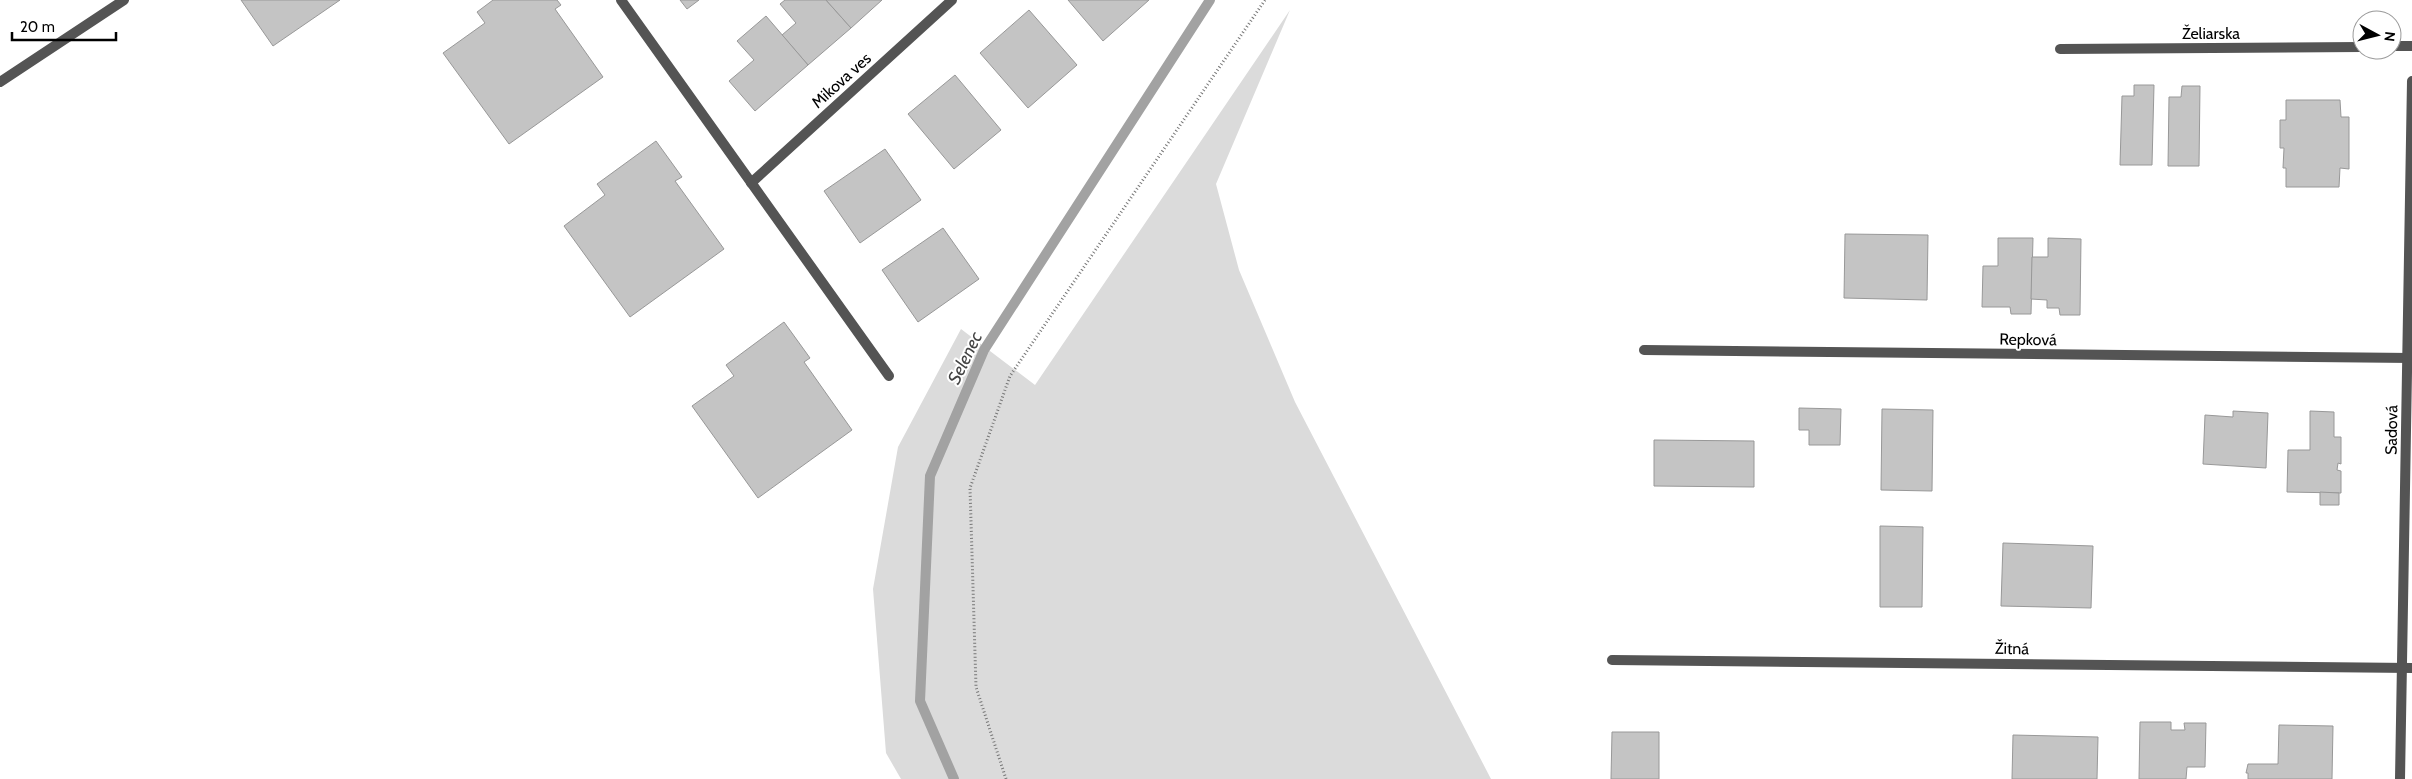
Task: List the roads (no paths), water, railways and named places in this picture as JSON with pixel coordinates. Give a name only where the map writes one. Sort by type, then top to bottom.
[{"type":"street","points":[[0,82],[124,0]]},
{"type":"street","points":[[621,0],[889,376]]},
{"type":"street","name":"Mikova ves","points":[[751,183],[952,0]]},
{"type":"street","name":"Želiarska","points":[[2060,49],[2352,47]]},
{"type":"street","name":"Sadová","points":[[2400,779],[2407,667],[2412,82]]},
{"type":"street","name":"Repková","points":[[1644,350],[2410,358]]},
{"type":"street","name":"Žitná","points":[[1612,660],[2407,667]]},
{"type":"waterway","name":"Selenec","points":[[954,779],[920,701],[930,476],[984,350],[1210,0]]}]
